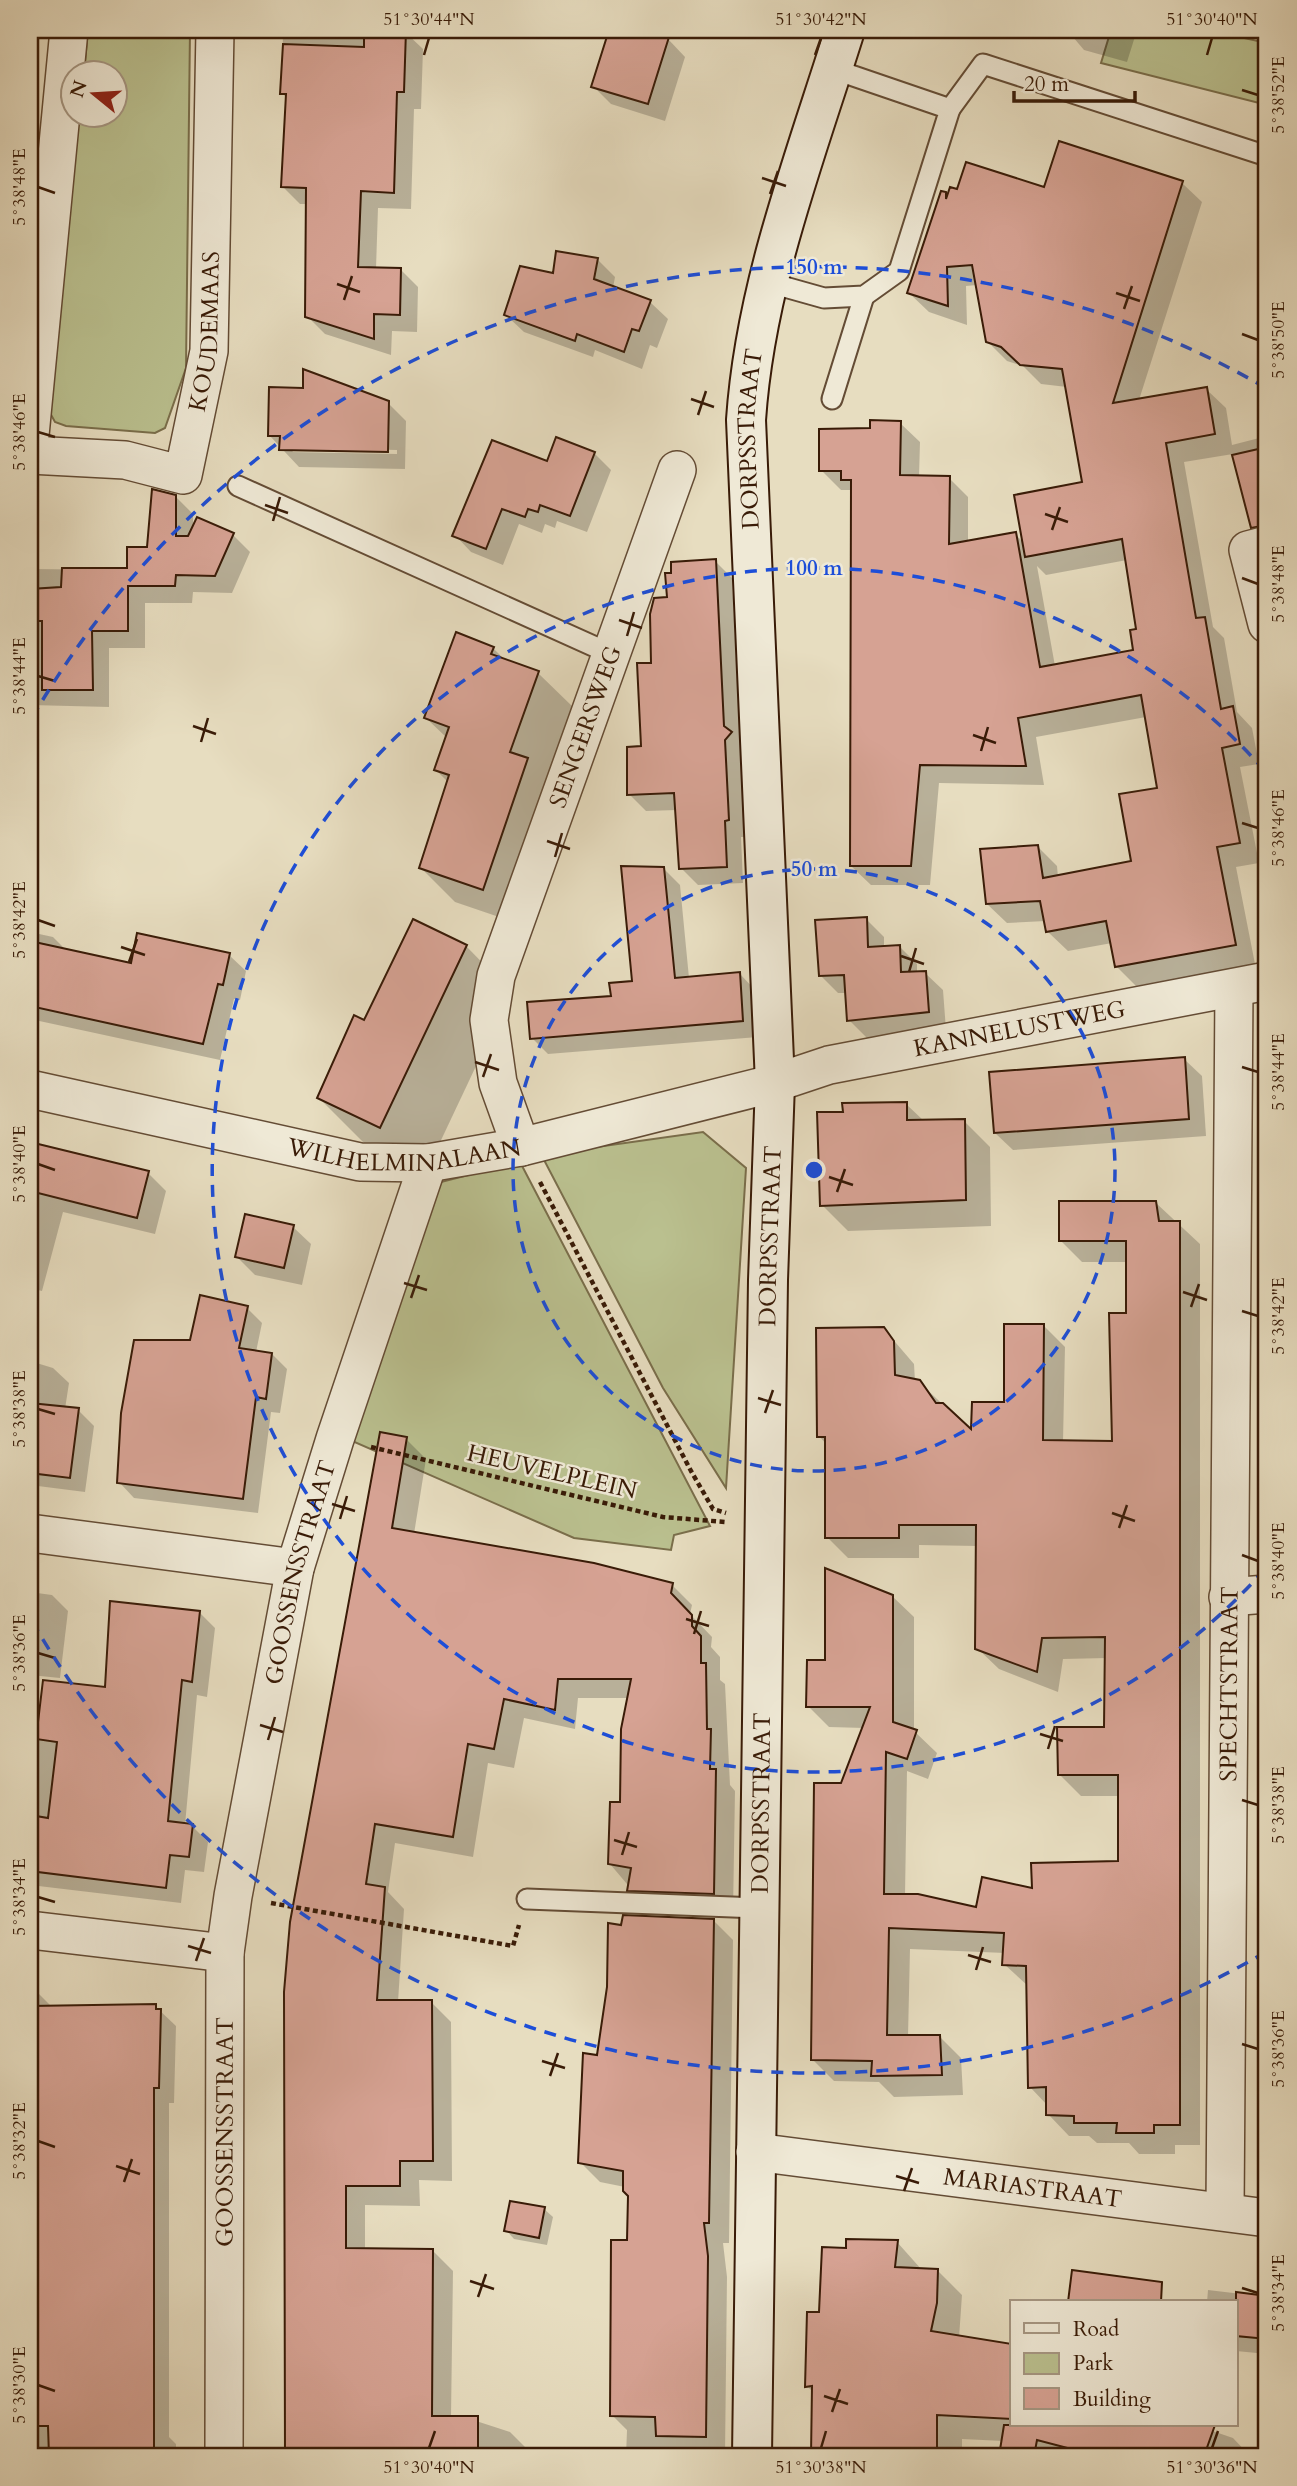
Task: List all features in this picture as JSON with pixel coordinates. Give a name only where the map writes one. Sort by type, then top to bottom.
[{"type":"street","points":[[30,435],[69,30]]},
{"type":"street","name":"KOUDEMAAS","points":[[30,455],[125,460],[183,475],[209,351],[215,30]]},
{"type":"street","name":"DORPSSTRAAT","points":[[752,2456],[764,1525],[775,1083],[746,420],[750,366],[767,282],[845,30]]},
{"type":"street","name":"SENGERSWEG","points":[[522,1147],[498,1083],[489,1020],[496,976],[677,470]]},
{"type":"street","points":[[1258,548],[1265,608]]},
{"type":"street","name":"KANNELUSTWEG","points":[[775,1083],[829,1065],[1251,985]]},
{"type":"street","name":"SPECHTSTRAAT","points":[[1226,2211],[1231,1766],[1228,1597],[1251,985]]},
{"type":"street","name":"WILHELMINALAAN","points":[[30,1090],[360,1162],[428,1163],[522,1147],[775,1083]]},
{"type":"street","name":"GOOSSENSSTRAAT","points":[[224,2456],[225,1953],[233,1896],[295,1568],[335,1439],[428,1163]]},
{"type":"street","points":[[30,1533],[295,1568]]},
{"type":"street","points":[[1228,1597],[1267,1594]]},
{"type":"street","points":[[30,1930],[225,1953]]},
{"type":"street","name":"MARIASTRAAT","points":[[755,2152],[1267,2218]]},
{"type":"lane","points":[[767,282],[824,298],[864,296],[899,271],[950,110],[983,64],[1267,156]]},
{"type":"lane","points":[[833,69],[950,110]]},
{"type":"lane","points":[[832,400],[864,296]]},
{"type":"lane","points":[[237,486],[611,654]]},
{"type":"lane","points":[[527,1899],[758,1908]]},
{"type":"path","points":[[522,1147],[713,1509],[764,1525]]},
{"type":"path","name":"HEUVELPLEIN","points":[[335,1439],[663,1517],[764,1525]]},
{"type":"path","points":[[233,1896],[513,1946],[527,1899]]},
{"type":"green space","points":[[88,30],[190,30],[186,368],[165,428],[155,433],[66,426],[55,422],[49,411],[78,130],[130,130],[130,60],[85,60]]},
{"type":"green space","points":[[1111,30],[1208,30],[1267,43],[1267,105],[1101,63]]},
{"type":"green space","points":[[703,1132],[746,1168],[726,1488],[663,1388],[543,1158],[554,1153]]},
{"type":"green space","points":[[520,1162],[710,1526],[674,1535],[671,1550],[574,1538],[343,1437],[437,1183]]},
{"type":"building","points":[[364,30],[406,30],[404,92],[397,92],[394,193],[361,191],[358,267],[401,268],[400,315],[374,314],[374,339],[305,317],[306,188],[281,187],[286,94],[280,94],[283,44],[364,47]]},
{"type":"building","points":[[609,30],[645,30],[669,37],[648,104],[591,87]]},
{"type":"building","points":[[1059,141],[1183,181],[1113,403],[1207,387],[1215,434],[1166,443],[1196,618],[1205,617],[1221,709],[1233,706],[1240,744],[1222,748],[1240,843],[1217,847],[1236,945],[1115,967],[1106,921],[1046,932],[1040,901],[986,904],[980,849],[1038,845],[1043,878],[1131,861],[1119,794],[1157,788],[1141,695],[1018,718],[1026,766],[920,765],[911,866],[850,866],[851,480],[841,480],[841,471],[819,471],[819,429],[870,428],[870,420],[901,421],[900,475],[950,476],[949,544],[1016,532],[1040,667],[1133,650],[1130,630],[1136,629],[1122,539],[1025,557],[1014,495],[1082,482],[1062,369],[1020,365],[1001,347],[986,342],[972,265],[947,267],[948,306],[907,293],[941,191],[946,192],[946,199],[950,187],[957,189],[966,162],[1044,187]]},
{"type":"building","points":[[556,251],[598,258],[594,279],[651,300],[639,331],[632,329],[624,352],[577,334],[575,341],[504,315],[520,266],[553,273]]},
{"type":"building","points":[[303,369],[389,401],[388,452],[279,450],[280,436],[268,436],[269,387],[303,388]]},
{"type":"building","points":[[556,437],[595,452],[570,516],[540,505],[538,512],[528,509],[525,517],[502,509],[486,549],[452,536],[492,440],[547,461]]},
{"type":"building","points":[[1267,447],[1267,525],[1251,528],[1232,455]]},
{"type":"building","points":[[152,489],[176,495],[176,536],[188,536],[197,517],[234,533],[215,576],[176,575],[175,586],[128,586],[128,631],[92,631],[93,690],[42,690],[42,621],[30,621],[30,589],[61,587],[62,568],[127,568],[127,547],[147,547]]},
{"type":"building","points":[[716,559],[724,726],[732,732],[725,740],[729,820],[725,821],[727,867],[679,869],[674,793],[627,795],[627,747],[641,746],[637,663],[651,663],[650,614],[654,598],[667,597],[665,573],[671,573],[671,562]]},
{"type":"building","points":[[456,632],[494,647],[491,654],[539,671],[510,752],[528,758],[483,890],[419,868],[449,775],[434,770],[449,727],[424,718]]},
{"type":"building","points":[[621,866],[664,867],[675,978],[740,972],[743,1021],[530,1039],[527,1002],[611,996],[609,983],[632,981]]},
{"type":"building","points":[[867,917],[868,947],[900,945],[901,972],[926,971],[929,1012],[847,1021],[844,975],[819,976],[815,920]]},
{"type":"building","points":[[413,919],[467,945],[380,1128],[317,1098],[354,1015],[364,1020]]},
{"type":"building","points":[[137,933],[230,953],[223,985],[218,984],[203,1044],[30,1006],[30,941],[131,963]]},
{"type":"building","points":[[1185,1057],[1189,1119],[994,1133],[989,1072]]},
{"type":"building","points":[[907,1102],[907,1120],[965,1119],[966,1200],[820,1206],[817,1112],[843,1112],[842,1103]]},
{"type":"building","points":[[30,1142],[149,1171],[137,1218],[30,1191]]},
{"type":"building","points":[[1059,1201],[1156,1201],[1159,1221],[1180,1221],[1180,2125],[1154,2125],[1154,2133],[1116,2133],[1117,2123],[1074,2123],[1074,2116],[1046,2115],[1046,2087],[1028,2088],[1026,1966],[1002,1965],[1004,1933],[889,1928],[887,2035],[940,2035],[942,2075],[871,2076],[872,2061],[811,2060],[814,1783],[841,1783],[870,1707],[806,1707],[807,1660],[825,1660],[825,1568],[893,1595],[893,1722],[917,1730],[907,1759],[886,1752],[884,1894],[918,1894],[976,1907],[982,1877],[1032,1888],[1031,1863],[1118,1861],[1118,1775],[1058,1775],[1057,1727],[1104,1727],[1105,1637],[1042,1638],[1037,1672],[975,1649],[976,1525],[899,1525],[899,1538],[825,1538],[825,1437],[817,1437],[816,1328],[884,1327],[894,1341],[895,1375],[920,1380],[936,1403],[943,1403],[971,1429],[972,1402],[1004,1402],[1004,1324],[1044,1324],[1043,1440],[1112,1441],[1109,1313],[1126,1313],[1126,1241],[1059,1241]]},
{"type":"building","points":[[245,1214],[294,1225],[284,1268],[235,1257]]},
{"type":"building","points":[[200,1295],[248,1306],[239,1348],[272,1353],[266,1399],[256,1397],[243,1499],[117,1483],[121,1413],[134,1340],[190,1340]]},
{"type":"building","points":[[30,1403],[79,1408],[70,1478],[30,1473]]},
{"type":"building","points":[[380,1432],[407,1437],[392,1528],[594,1563],[673,1583],[671,1593],[692,1615],[692,1626],[701,1636],[701,1663],[706,1663],[707,1729],[711,1729],[710,1769],[716,1769],[714,1894],[627,1891],[631,1868],[608,1864],[610,1802],[620,1802],[621,1729],[631,1679],[558,1679],[555,1710],[504,1699],[494,1749],[468,1744],[453,1837],[375,1824],[366,1884],[385,1887],[377,2000],[432,2000],[433,2161],[400,2161],[400,2186],[346,2186],[346,2248],[433,2249],[432,2416],[478,2416],[478,2456],[435,2456],[435,2452],[360,2451],[360,2456],[285,2456],[284,1992],[290,1922]]},
{"type":"building","points":[[110,1601],[200,1611],[192,1682],[182,1680],[168,1821],[193,1824],[189,1857],[170,1855],[166,1888],[30,1871],[30,1815],[48,1818],[57,1742],[36,1739],[43,1680],[105,1687]]},
{"type":"building","points":[[623,1915],[714,1919],[709,2223],[704,2223],[708,2256],[706,2437],[656,2436],[655,2417],[610,2416],[611,2240],[627,2240],[628,2196],[623,2191],[623,2171],[578,2163],[583,2053],[597,2055],[607,1987],[608,1923],[621,1925]]},
{"type":"building","points":[[156,2004],[156,2009],[161,2009],[159,2088],[154,2088],[154,2450],[97,2449],[97,2456],[49,2456],[48,2426],[30,2426],[30,2006]]},
{"type":"building","points":[[510,2201],[545,2207],[539,2238],[504,2231]]},
{"type":"building","points":[[846,2239],[898,2240],[895,2267],[938,2269],[937,2303],[931,2331],[1010,2344],[1010,2419],[937,2415],[937,2456],[811,2456],[812,2386],[805,2387],[807,2312],[819,2312],[822,2247],[846,2248]]},
{"type":"building","points":[[1072,2270],[1162,2282],[1161,2300],[1068,2300]]},
{"type":"building","points":[[1236,2292],[1267,2296],[1267,2339],[1238,2336]]},
{"type":"building","points":[[1004,2425],[1215,2426],[1204,2456],[1098,2456],[1037,2440],[1034,2456],[999,2456]]}]
